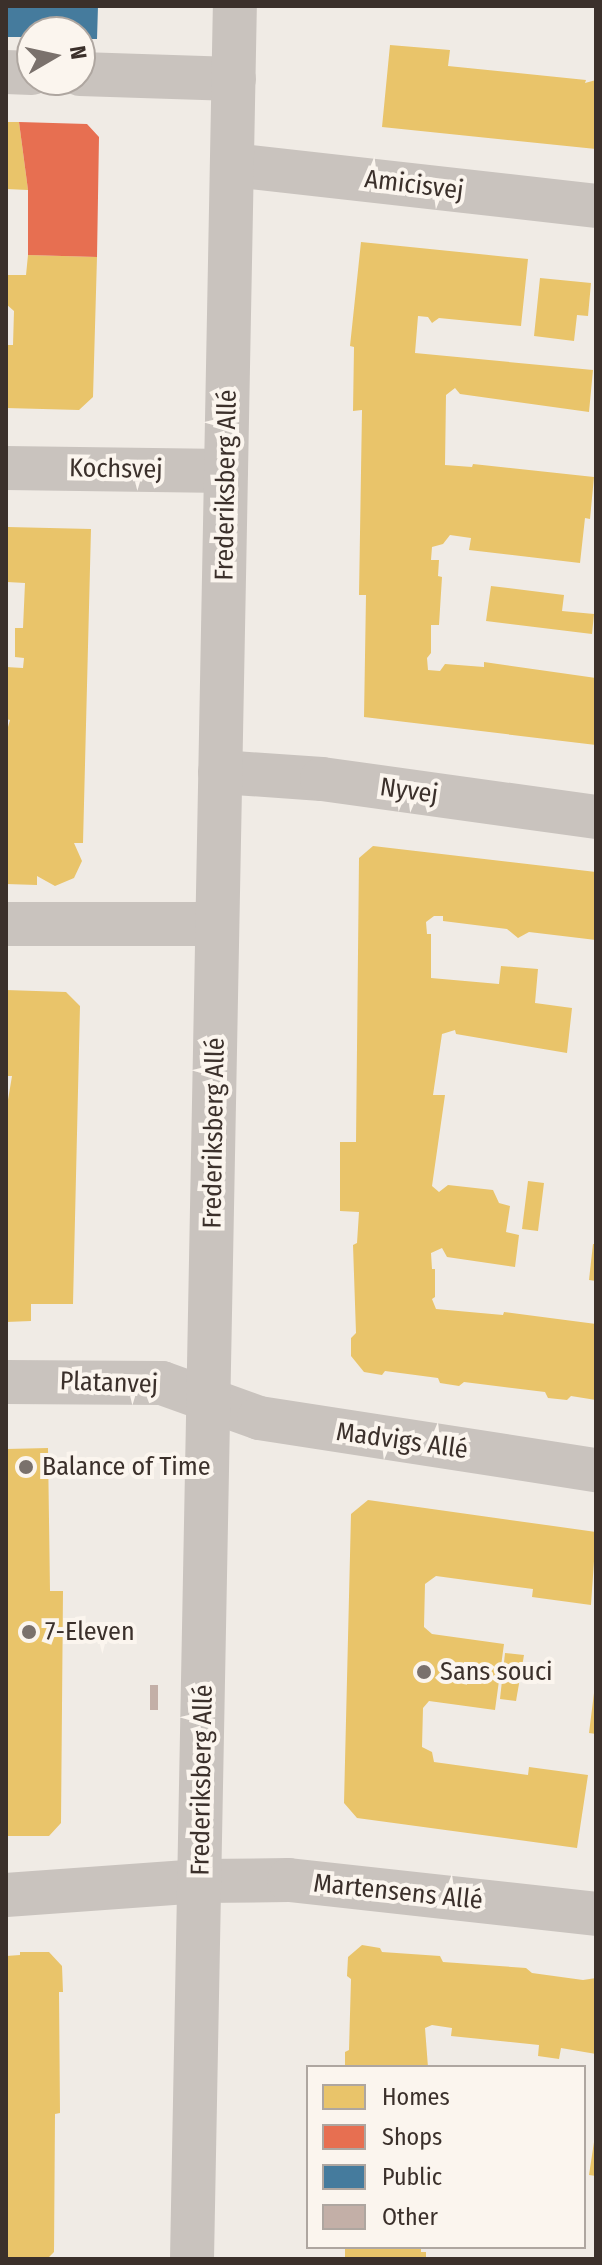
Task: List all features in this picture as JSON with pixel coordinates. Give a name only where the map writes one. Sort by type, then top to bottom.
[{"type":"street","name":"Frederiksberg Allé","points":[[192,2259],[211,1399],[235,6]]},
{"type":"street","points":[[96,75],[234,79]]},
{"type":"street","name":"Amicisvej","points":[[232,165],[596,206]]},
{"type":"street","name":"Kochsvej","points":[[6,468],[226,471]]},
{"type":"street","name":"Nyvej","points":[[220,772],[322,779],[596,817]]},
{"type":"street","points":[[6,924],[217,924]]},
{"type":"street","name":"Platanvej","points":[[6,1382],[144,1381],[162,1383],[211,1399]]},
{"type":"street","name":"Madvigs Allé","points":[[211,1399],[276,1422],[596,1470]]},
{"type":"street","name":"Martensens Allé","points":[[6,1895],[200,1881],[289,1880],[596,1914]]},
{"type":"building: Homes","points":[[390,45],[450,50],[448,66],[586,80],[585,83],[596,80],[596,149],[382,127]]},
{"type":"building: Homes","points":[[6,122],[19,122],[28,190],[6,189]]},
{"type":"building: Homes","points":[[361,242],[528,259],[521,326],[439,318],[432,323],[428,317],[418,316],[415,353],[593,370],[589,412],[460,394],[455,388],[446,395],[445,465],[472,467],[473,464],[594,477],[590,519],[585,518],[580,563],[469,550],[471,538],[450,535],[443,544],[432,547],[431,560],[439,560],[438,576],[442,577],[439,625],[431,625],[431,653],[427,658],[428,670],[440,671],[445,664],[484,667],[484,662],[596,678],[596,745],[364,717],[366,595],[359,595],[362,410],[353,411],[354,347],[350,346]]},
{"type":"building: Homes","points":[[28,255],[97,257],[93,397],[79,410],[6,408],[6,345],[13,345],[14,311],[6,304],[6,275],[26,275]]},
{"type":"building: Homes","points":[[540,278],[591,283],[588,316],[577,315],[574,341],[534,336]]},
{"type":"building: Homes","points":[[8,527],[91,529],[83,843],[74,843],[82,861],[74,878],[55,886],[37,876],[37,885],[6,884],[6,734],[10,720],[6,719],[6,667],[23,668],[24,658],[15,657],[15,628],[23,628],[25,583],[7,582]]},
{"type":"building: Homes","points":[[491,586],[564,595],[562,611],[594,614],[592,634],[486,621]]},
{"type":"building: Homes","points":[[373,846],[596,872],[596,940],[529,932],[518,938],[507,929],[443,921],[443,916],[434,916],[426,922],[427,934],[431,934],[431,978],[499,984],[501,966],[538,969],[535,1003],[572,1008],[567,1053],[456,1034],[455,1030],[442,1034],[433,1095],[445,1095],[432,1186],[439,1192],[448,1185],[493,1190],[499,1203],[510,1206],[506,1232],[519,1235],[515,1267],[447,1257],[442,1248],[431,1253],[432,1269],[435,1269],[435,1297],[432,1299],[436,1309],[503,1315],[504,1312],[596,1324],[596,1400],[571,1396],[567,1400],[548,1398],[545,1392],[464,1382],[459,1386],[440,1383],[438,1378],[385,1371],[382,1375],[364,1372],[351,1356],[351,1338],[356,1333],[353,1245],[357,1243],[359,1212],[340,1211],[340,1142],[356,1142],[359,858]]},
{"type":"building: Homes","points":[[6,990],[66,992],[80,1006],[73,1304],[31,1304],[31,1321],[6,1322],[6,1112],[12,1076],[6,1076]]},
{"type":"building: Homes","points":[[528,1181],[544,1183],[538,1231],[522,1229]]},
{"type":"building: Homes","points":[[593,1244],[596,1244],[596,1281],[589,1280]]},
{"type":"building: Homes","points":[[48,1448],[50,1591],[63,1591],[61,1823],[49,1836],[6,1836],[6,1449]]},
{"type":"building: Homes","name":"Sans souci","points":[[368,1500],[596,1532],[591,1605],[532,1597],[533,1589],[436,1576],[425,1584],[424,1627],[432,1634],[504,1644],[495,1710],[429,1701],[423,1708],[422,1747],[432,1752],[434,1762],[528,1775],[529,1767],[588,1775],[577,1848],[357,1818],[344,1803],[351,1514]]},
{"type":"building: Homes","points":[[505,1653],[524,1655],[516,1701],[500,1699]]},
{"type":"building: Homes","points":[[596,1693],[596,1734],[589,1733]]},
{"type":"building: Homes","points":[[362,1945],[380,1948],[382,1952],[440,1956],[443,1962],[526,1968],[532,1973],[583,1980],[596,1978],[596,2054],[561,2048],[559,2059],[538,2056],[539,2045],[451,2036],[452,2028],[432,2025],[425,2028],[428,2065],[345,2065],[345,2052],[349,2050],[351,1979],[347,1976],[348,1957]]},
{"type":"building: Homes","points":[[20,1952],[49,1952],[62,1966],[63,1992],[59,1992],[60,2113],[55,2114],[54,2252],[47,2259],[6,2259],[6,1956],[20,1955]]},
{"type":"building: Homes","points":[[596,2142],[596,2176],[589,2175]]},
{"type":"building: Homes","points":[[345,2249],[421,2249],[421,2252],[426,2252],[426,2259],[345,2259]]},
{"type":"building: Shops","points":[[19,122],[87,124],[99,137],[97,257],[28,255],[28,190]]},
{"type":"building: Public","points":[[6,6],[98,6],[97,39],[96,16],[16,16],[16,37],[6,37]]},
{"type":"building: Other","points":[[150,1685],[158,1685],[158,1710],[150,1710]]},
{"type":"place","name":"Balance of Time","points":[[26,1467]]},
{"type":"place","name":"7-Eleven","points":[[29,1632]]},
{"type":"place","name":"Sans souci","points":[[424,1672]]}]
